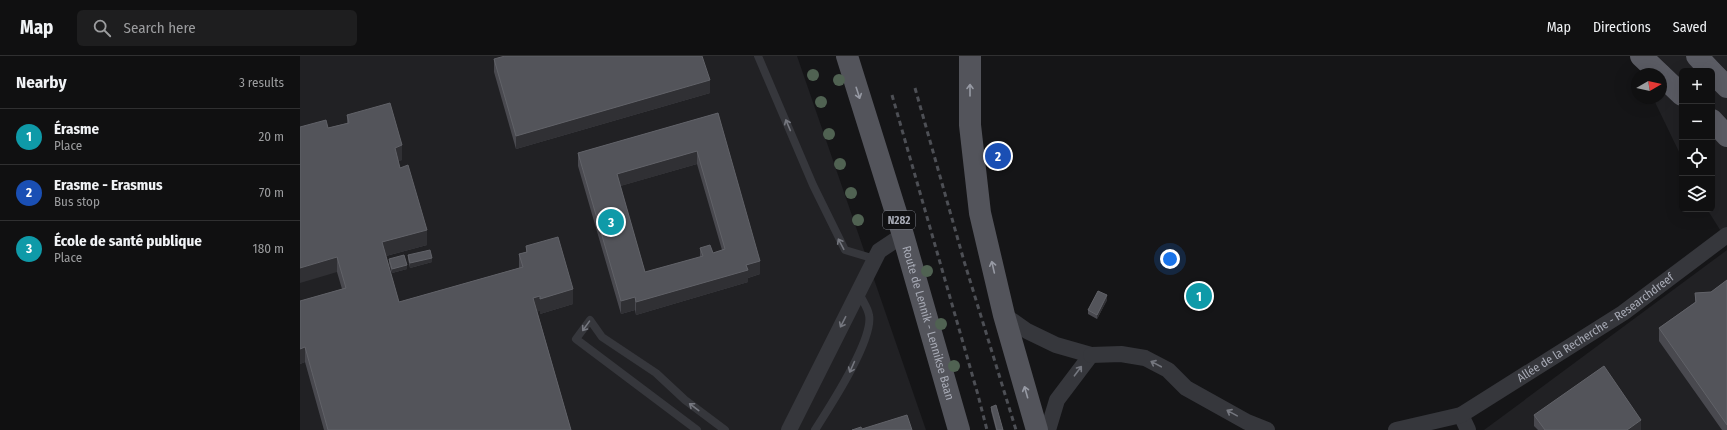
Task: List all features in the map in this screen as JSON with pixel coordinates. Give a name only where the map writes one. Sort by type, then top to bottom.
[{"type":"highway","points":[[1641,56],[1654,68]]},
{"type":"highway","points":[[1697,56],[1709,68]]},
{"type":"highway","points":[[1715,74],[1727,87]]},
{"type":"highway","points":[[1667,81],[1679,92]]},
{"type":"highway","points":[[1715,123],[1727,136]]},
{"type":"main road","name":"Route de Lennik - Lennikse Baan","points":[[847,56],[903,235],[959,430]]},
{"type":"main road","points":[[970,56],[970,125],[980,213],[1004,315],[1037,430]]},
{"type":"street","points":[[789,430],[879,251],[903,235]]},
{"type":"street","name":"Allée de la Recherche - Researchdreef","points":[[1396,430],[1461,416],[1623,313],[1727,235]]},
{"type":"street","points":[[1004,315],[1027,331],[1056,345],[1090,354],[1121,354],[1145,358],[1168,370],[1186,388],[1247,422],[1267,430]]},
{"type":"street","points":[[1048,430],[1057,400],[1090,354]]},
{"type":"street","points":[[1461,416],[1468,430]]},
{"type":"lane","points":[[758,56],[813,185],[845,250],[875,259]]},
{"type":"lane","points":[[815,430],[850,374],[866,335],[869,316],[859,292]]},
{"type":"lane","points":[[697,430],[576,339],[590,320],[602,337],[656,373],[685,400],[725,430]]},
{"type":"shaded area","points":[[300,56],[797,56],[926,430],[300,430]]},
{"type":"shaded area","points":[[1633,56],[1727,56],[1727,241],[1709,212],[1715,212],[1715,68],[1679,68],[1679,152],[1656,104],[1667,104],[1667,68],[1639,68]]},
{"type":"shaded area","points":[[1727,250],[1727,430],[1484,430]]},
{"type":"building","points":[[505,56],[702,56],[710,80],[516,136],[494,59]]},
{"type":"building","points":[[390,103],[402,145],[395,148],[400,168],[408,165],[427,230],[382,242],[399,302],[523,267],[519,254],[527,252],[526,246],[558,237],[573,289],[540,299],[540,296],[533,298],[571,430],[328,430],[305,347],[300,349],[300,301],[346,288],[337,257],[300,268],[300,127],[326,120],[328,128],[349,123],[347,115]]},
{"type":"building","points":[[718,113],[760,261],[746,265],[748,270],[636,302],[635,297],[621,301],[578,153]],"holes":[[[697,151],[725,249],[713,253],[710,245],[700,248],[703,256],[645,272],[617,174]]]},
{"type":"building","points":[[430,250],[432,258],[410,263],[408,255]]},
{"type":"building","points":[[404,255],[407,265],[392,269],[389,259]]},
{"type":"building","points":[[1727,280],[1727,425],[1659,328],[1696,302],[1695,293],[1711,292]]},
{"type":"building","points":[[1198,284],[1207,288],[1200,301],[1192,296]]},
{"type":"building","points":[[1098,291],[1107,295],[1097,315],[1088,310]]},
{"type":"building","points":[[1604,366],[1641,420],[1627,430],[1545,430],[1534,415]]},
{"type":"building","points":[[996,405],[1003,430],[997,430],[991,407]]},
{"type":"building","points":[[907,415],[912,430],[852,430],[861,427],[862,429]]},
{"type":"railway","points":[[915,88],[964,261],[1016,430]]},
{"type":"railway","points":[[892,95],[987,430]]},
{"type":"place","name":"Erasme - Erasmus","points":[[998,156]]},
{"type":"place","name":"École de santé publique","points":[[611,222]]},
{"type":"place","name":"Érasme","points":[[1199,296]]}]
